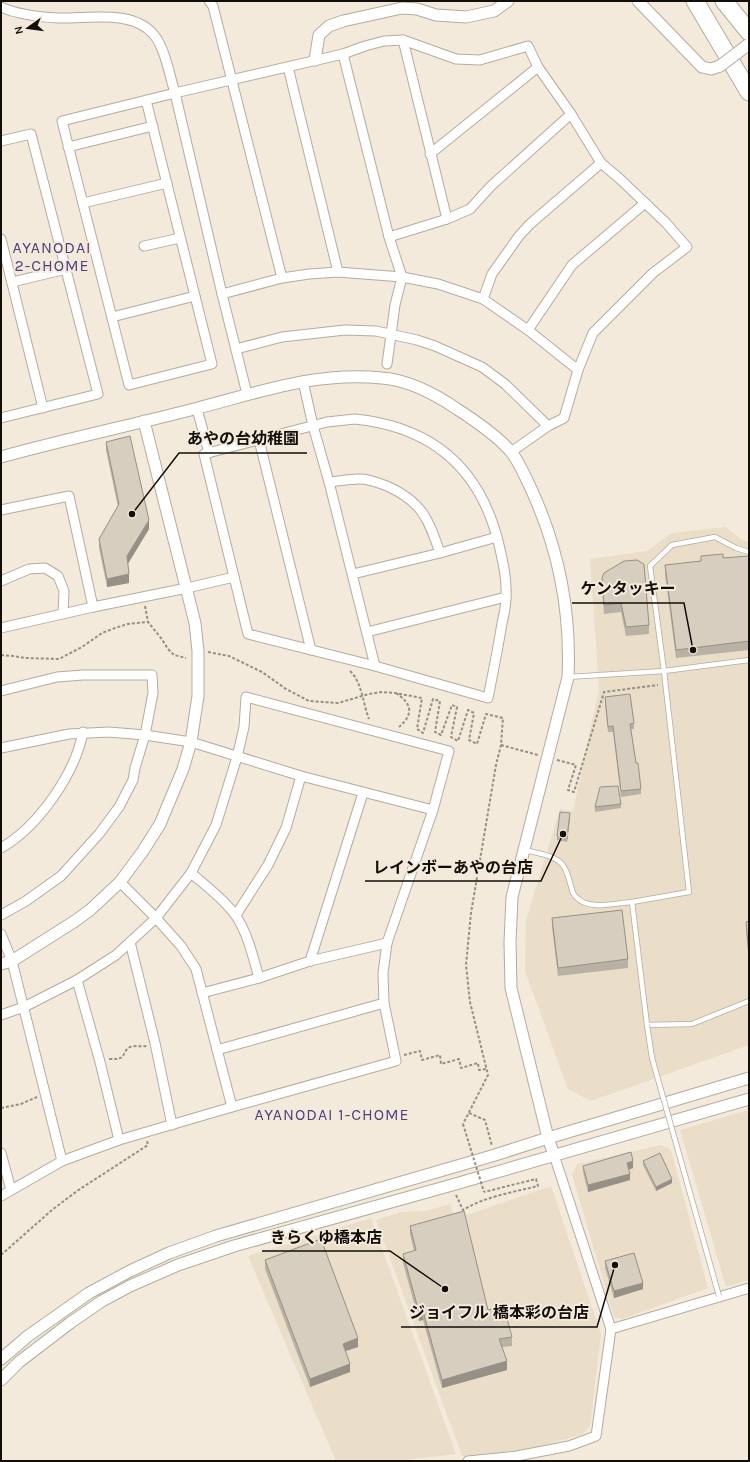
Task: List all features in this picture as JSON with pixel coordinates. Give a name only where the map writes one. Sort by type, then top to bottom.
[{"type":"highway","points":[[695,1],[749,92]]},
{"type":"highway","points":[[724,1],[749,32]]},
{"type":"highway","points":[[730,1],[749,20]]},
{"type":"street","points":[[209,1],[212,6],[282,278]]},
{"type":"street","points":[[315,60],[319,35],[329,26],[343,21],[402,8],[417,9],[436,15],[466,17],[494,11],[508,1]]},
{"type":"street","points":[[638,1],[702,67],[711,69],[720,66],[749,44]]},
{"type":"street","points":[[1,7],[13,12],[34,17],[121,18],[142,24],[155,36],[165,57],[175,93],[247,394]]},
{"type":"street","points":[[146,100],[212,364],[129,384],[62,121],[146,100],[175,93],[288,68],[315,60],[344,54],[384,41],[403,40],[456,59],[480,60],[528,46],[538,67],[571,114],[601,164],[620,179],[666,223],[687,247],[653,273],[593,333],[578,370],[564,418],[548,426],[511,452]]},
{"type":"street","points":[[403,40],[447,220]]},
{"type":"street","points":[[344,54],[389,237],[402,277],[395,305],[387,364]]},
{"type":"street","points":[[430,154],[538,67]]},
{"type":"street","points":[[288,68],[338,272]]},
{"type":"street","points":[[389,237],[447,220],[470,209],[491,186],[571,114]]},
{"type":"street","points":[[68,147],[153,126]]},
{"type":"street","points":[[1,141],[31,134],[98,394],[1,418]]},
{"type":"street","points":[[483,299],[492,274],[519,236],[530,224],[601,164]]},
{"type":"street","points":[[83,203],[167,183]]},
{"type":"street","points":[[528,330],[572,264],[645,203]]},
{"type":"street","points":[[144,246],[180,238]]},
{"type":"street","points":[[1,239],[43,408]]},
{"type":"street","points":[[12,282],[66,269]]},
{"type":"street","points":[[222,294],[282,278],[338,272],[402,277],[438,284],[483,299],[528,330],[578,370]]},
{"type":"street","points":[[112,317],[195,296]]},
{"type":"street","points":[[236,349],[282,337],[345,330],[376,331],[416,340],[435,346],[482,367],[505,384],[548,426]]},
{"type":"street","points":[[1,457],[303,381],[338,377],[383,378],[403,382],[439,397],[490,433],[511,452],[539,507],[558,567],[567,608],[569,656],[568,677],[512,897],[510,942],[511,988],[548,1138],[611,1329],[596,1436],[569,1446],[522,1455],[468,1461]]},
{"type":"street","points":[[303,381],[313,426],[353,574],[375,666]]},
{"type":"street","points":[[197,408],[209,453]]},
{"type":"street","points":[[355,419],[369,420],[386,424],[408,432],[431,443],[448,454],[460,466],[483,500],[492,518],[497,537],[504,571],[506,597],[488,698],[375,666],[248,634],[204,454],[313,426],[340,420],[355,419]]},
{"type":"street","points":[[6,962],[90,910],[120,882],[143,851],[160,824],[183,769],[191,742],[198,696],[198,659],[195,623],[144,421]]},
{"type":"street","points":[[259,440],[311,650]]},
{"type":"street","points":[[329,482],[360,479],[372,480],[413,501],[431,525],[440,553]]},
{"type":"street","points":[[1,510],[69,496],[93,607]]},
{"type":"street","points":[[353,574],[440,553],[497,537]]},
{"type":"street","points":[[1,581],[29,569],[45,568],[58,576],[64,592],[63,613]]},
{"type":"street","points":[[1,628],[63,613],[234,577]]},
{"type":"street","points":[[367,632],[506,597]]},
{"type":"street","points":[[1,691],[76,675],[152,675],[153,693],[145,735],[133,780],[119,807],[99,834],[61,876],[26,901],[1,915]]},
{"type":"street","points":[[1,1015],[24,1008],[76,980],[116,955],[156,918],[191,873],[216,825],[237,757],[244,727],[246,697],[449,751],[433,810],[387,943],[383,973],[384,1003],[396,1061],[119,1140],[62,1161],[1,1196]]},
{"type":"street","points":[[1,848],[23,832],[44,809],[58,790],[75,759],[80,747],[83,732]]},
{"type":"street","points":[[1,748],[83,732],[120,732],[145,735],[191,742],[301,776],[362,793],[433,810]]},
{"type":"street","points":[[236,915],[268,865],[286,828],[301,776]]},
{"type":"street","points":[[310,961],[362,793]]},
{"type":"street","points":[[191,873],[214,892],[236,915],[246,935],[259,978]]},
{"type":"street","points":[[120,882],[156,918],[181,946],[196,970],[232,1107]]},
{"type":"street","points":[[1,934],[6,962],[24,1008],[62,1161]]},
{"type":"street","points":[[130,942],[155,1043],[172,1125]]},
{"type":"street","points":[[202,993],[259,978],[310,961],[387,943]]},
{"type":"street","points":[[76,980],[100,1062],[119,1140]]},
{"type":"street","points":[[217,1050],[384,1003]]},
{"type":"street","points":[[1,1359],[28,1336],[89,1293],[130,1271],[168,1254],[216,1236],[495,1155],[749,1078]]},
{"type":"street","points":[[1,1380],[19,1362],[70,1323],[102,1301],[130,1286],[178,1265],[234,1246],[749,1099]]},
{"type":"street","points":[[1,1153],[10,1190]]},
{"type":"street","points":[[611,1329],[749,1288]]},
{"type":"lane","points":[[525,850],[551,857],[562,863],[568,873],[574,896],[584,904],[596,905],[632,902],[689,892],[666,684],[650,566],[672,545],[715,537],[736,548],[749,552]]},
{"type":"lane","points":[[568,677],[664,672],[749,660]]},
{"type":"lane","points":[[632,902],[652,1058],[719,1296]]},
{"type":"lane","points":[[647,1025],[692,1024],[749,1001]]},
{"type":"path","points":[[143,597],[148,622],[168,649],[174,655],[198,659]]},
{"type":"path","points":[[1,655],[25,658],[59,659],[82,647],[102,633],[128,624],[148,622]]},
{"type":"path","points":[[349,669],[358,682],[364,709],[371,725]]},
{"type":"path","points":[[554,759],[576,765],[568,790],[574,792],[604,692],[666,684]]},
{"type":"path","points":[[395,693],[406,700],[409,706],[408,717],[398,727]]},
{"type":"path","points":[[501,745],[539,755]]},
{"type":"path","points":[[100,1062],[118,1060],[124,1057],[128,1049],[132,1046],[145,1046],[155,1043]]},
{"type":"path","points":[[395,1057],[420,1051],[422,1060],[440,1055],[441,1064],[459,1059],[461,1068],[478,1063],[479,1070],[486,1068]]},
{"type":"path","points":[[1,1108],[21,1104],[33,1098],[45,1095]]},
{"type":"path","points":[[469,1113],[485,1120],[495,1155]]},
{"type":"path","points":[[452,1185],[463,1210],[484,1201],[538,1186],[536,1179],[484,1192],[463,1124]]},
{"type":"path","points":[[1,1254],[52,1210],[77,1191],[148,1144],[145,1132]]},
{"type":"shaded area","points":[[725,527],[744,541],[749,541],[749,1045],[591,1101],[568,1089],[525,971],[526,920],[560,809],[573,811],[599,689],[590,559],[647,551],[672,533]]},
{"type":"shaded area","points":[[749,1110],[749,1280],[726,1287],[680,1130]]},
{"type":"shaded area","points":[[661,1145],[671,1150],[708,1288],[622,1319],[614,1317],[572,1175],[577,1164]]},
{"type":"shaded area","points":[[551,1186],[601,1334],[590,1426],[583,1434],[538,1447],[482,1456],[462,1456],[376,1220],[401,1212],[426,1211],[450,1204],[455,1219]]},
{"type":"shaded area","points":[[371,1218],[456,1454],[396,1461],[336,1461],[248,1256]]},
{"type":"building","points":[[130,436],[149,520],[127,556],[129,574],[107,579],[99,539],[119,504],[106,442]]},
{"type":"building","points":[[723,554],[723,558],[749,556],[749,641],[676,650],[665,565],[701,561],[701,556]]},
{"type":"building","points":[[637,560],[644,564],[649,625],[626,627],[621,603],[604,605],[602,578],[604,573],[624,561]]},
{"type":"building","points":[[630,694],[634,723],[630,724],[636,763],[638,763],[641,789],[621,791],[613,726],[608,727],[605,697]]},
{"type":"building","points":[[618,786],[621,804],[595,807],[600,787]]},
{"type":"building","points":[[560,812],[570,813],[567,837],[557,836]]},
{"type":"building","points":[[622,910],[628,959],[558,968],[552,918]]},
{"type":"building","points":[[749,921],[749,954],[746,922]]},
{"type":"building","points":[[631,1152],[633,1161],[627,1163],[630,1174],[588,1185],[583,1166]]},
{"type":"building","points":[[660,1153],[672,1179],[656,1187],[643,1161]]},
{"type":"building","points":[[464,1211],[488,1310],[504,1307],[512,1337],[499,1339],[507,1361],[442,1380],[423,1311],[419,1312],[403,1254],[416,1250],[410,1226]]},
{"type":"building","points":[[321,1239],[358,1338],[343,1344],[350,1364],[310,1379],[265,1260]]},
{"type":"building","points":[[634,1253],[643,1283],[614,1291],[605,1261]]},
{"type":"place","name":"あやの台幼稚園","points":[[132,514]]},
{"type":"place","name":"ケンタッキー","points":[[693,650]]},
{"type":"place","name":"レインボーあやの台店","points":[[563,834]]},
{"type":"place","name":"ジョイフル 橋本彩の台店","points":[[615,1265]]},
{"type":"place","name":"きらくゆ橋本店","points":[[445,1289]]},
{"type":"district","name":"AYANODAI 2-CHOME","points":[[52,256]]},
{"type":"district","name":"AYANODAI 1-CHOME","points":[[332,1114]]}]
